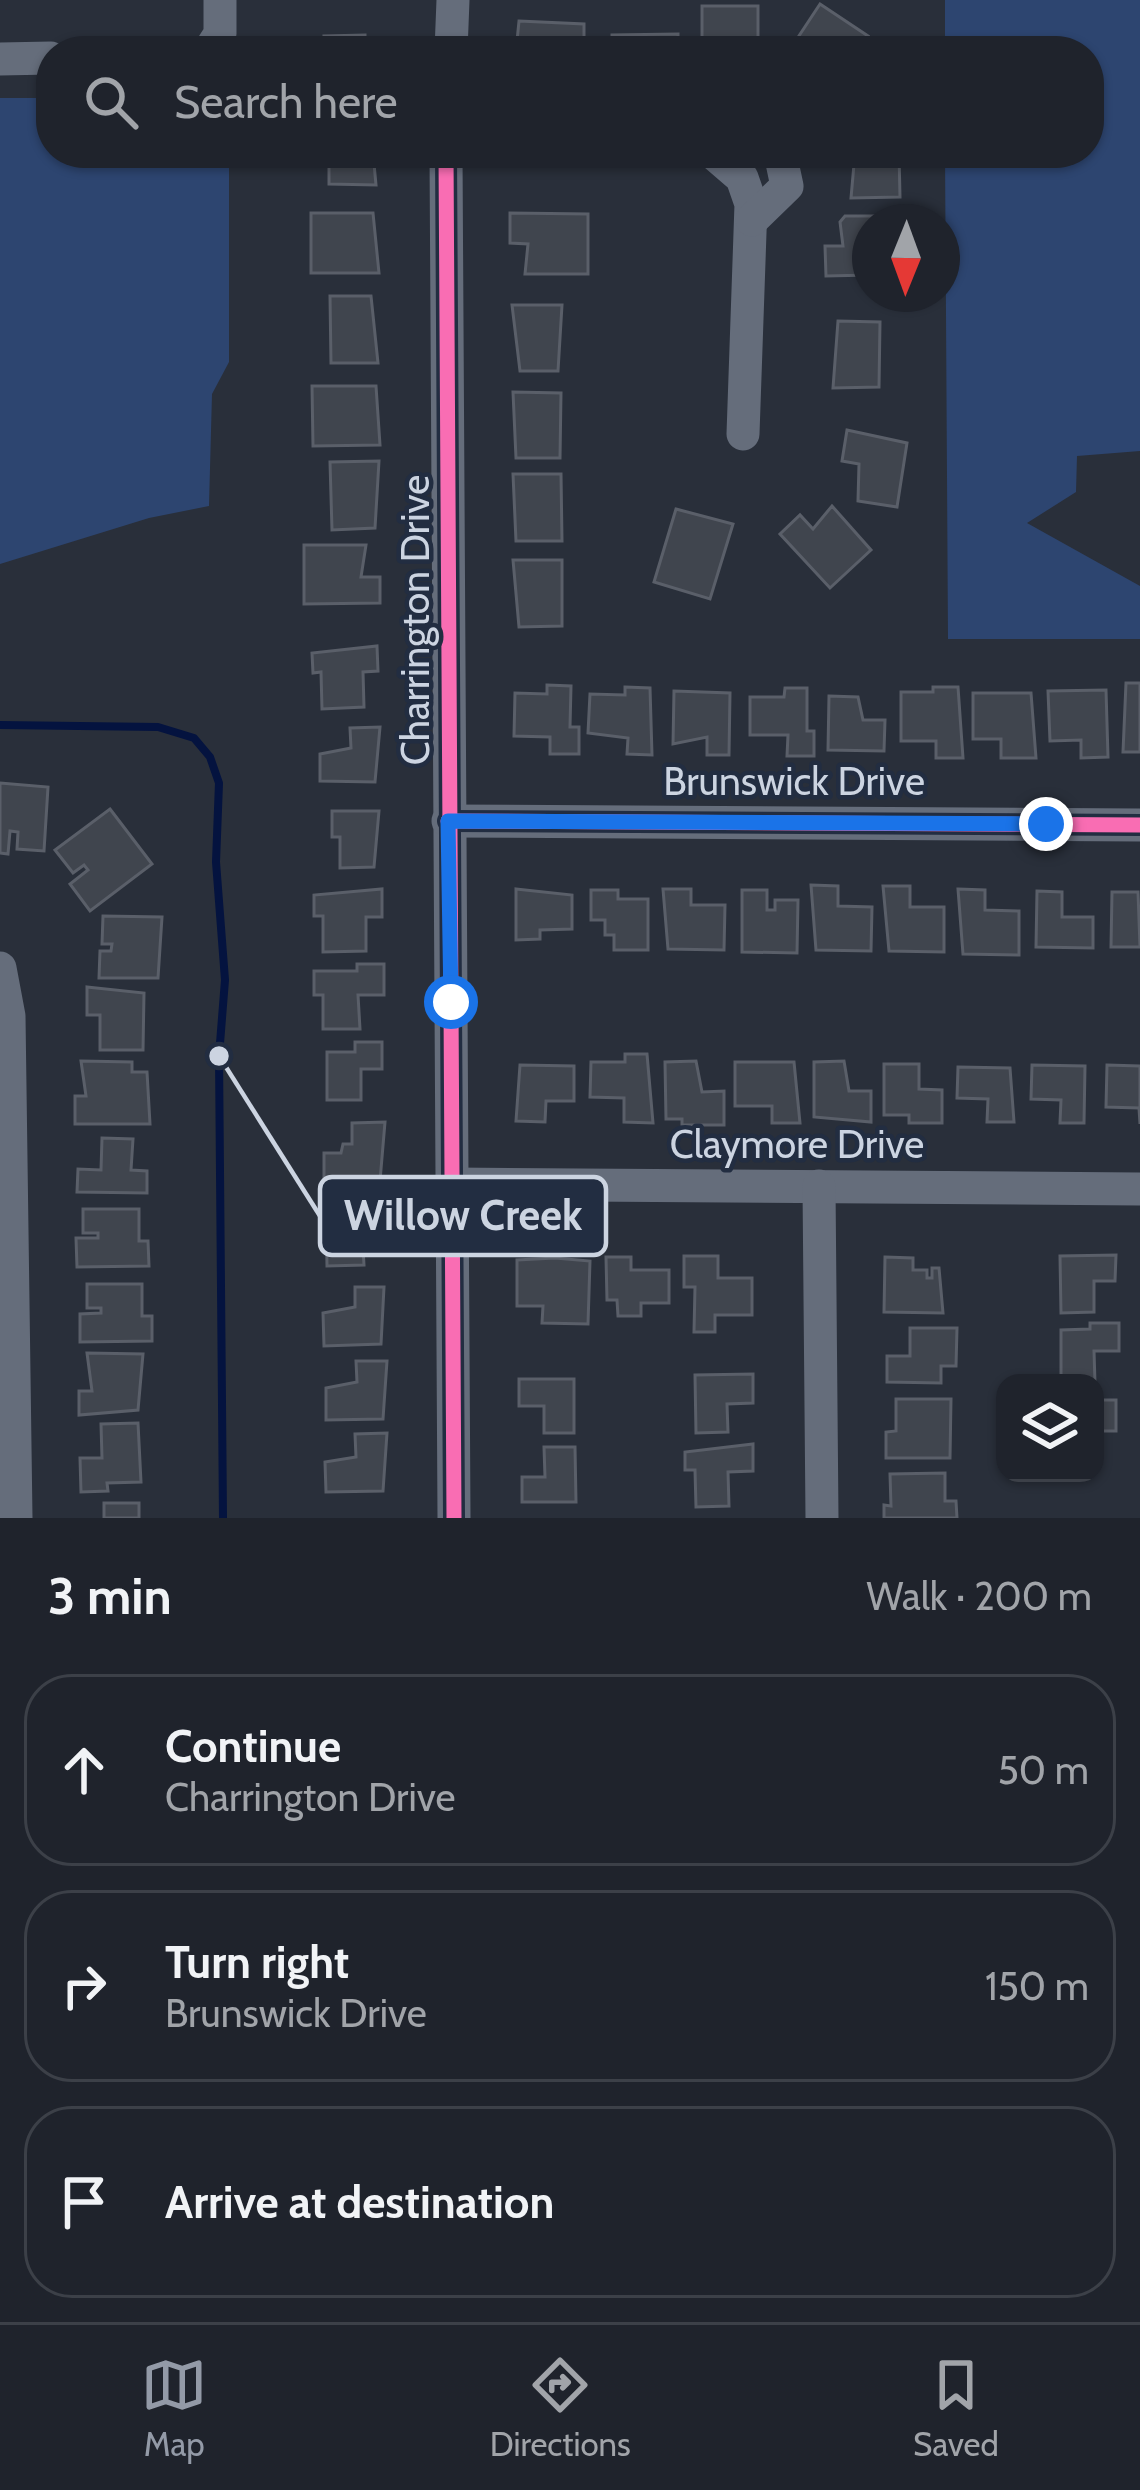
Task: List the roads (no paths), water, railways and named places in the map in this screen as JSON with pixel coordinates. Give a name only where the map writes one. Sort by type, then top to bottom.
[{"type":"street","points":[[219,36],[220,0]]},
{"type":"street","points":[[452,36],[453,0]]},
{"type":"street","points":[[0,59],[36,58]]},
{"type":"street","name":"Charrington Drive","points":[[446,168],[454,1518]]},
{"type":"street","points":[[730,168],[742,178],[752,220],[743,434]]},
{"type":"street","points":[[752,220],[787,186],[783,168]]},
{"type":"street","name":"Brunswick Drive","points":[[448,821],[1140,825]]},
{"type":"street","points":[[0,968],[9,1016],[16,1518]]},
{"type":"street","name":"Claymore Drive","points":[[453,1184],[1140,1189]]},
{"type":"street","points":[[819,1186],[822,1518]]},
{"type":"waterway","points":[[0,725],[158,727],[194,738],[210,757],[219,783],[216,862],[225,980],[219,1056],[223,1518]]},
{"type":"place","name":"Willow Creek","points":[[219,1056]]}]
